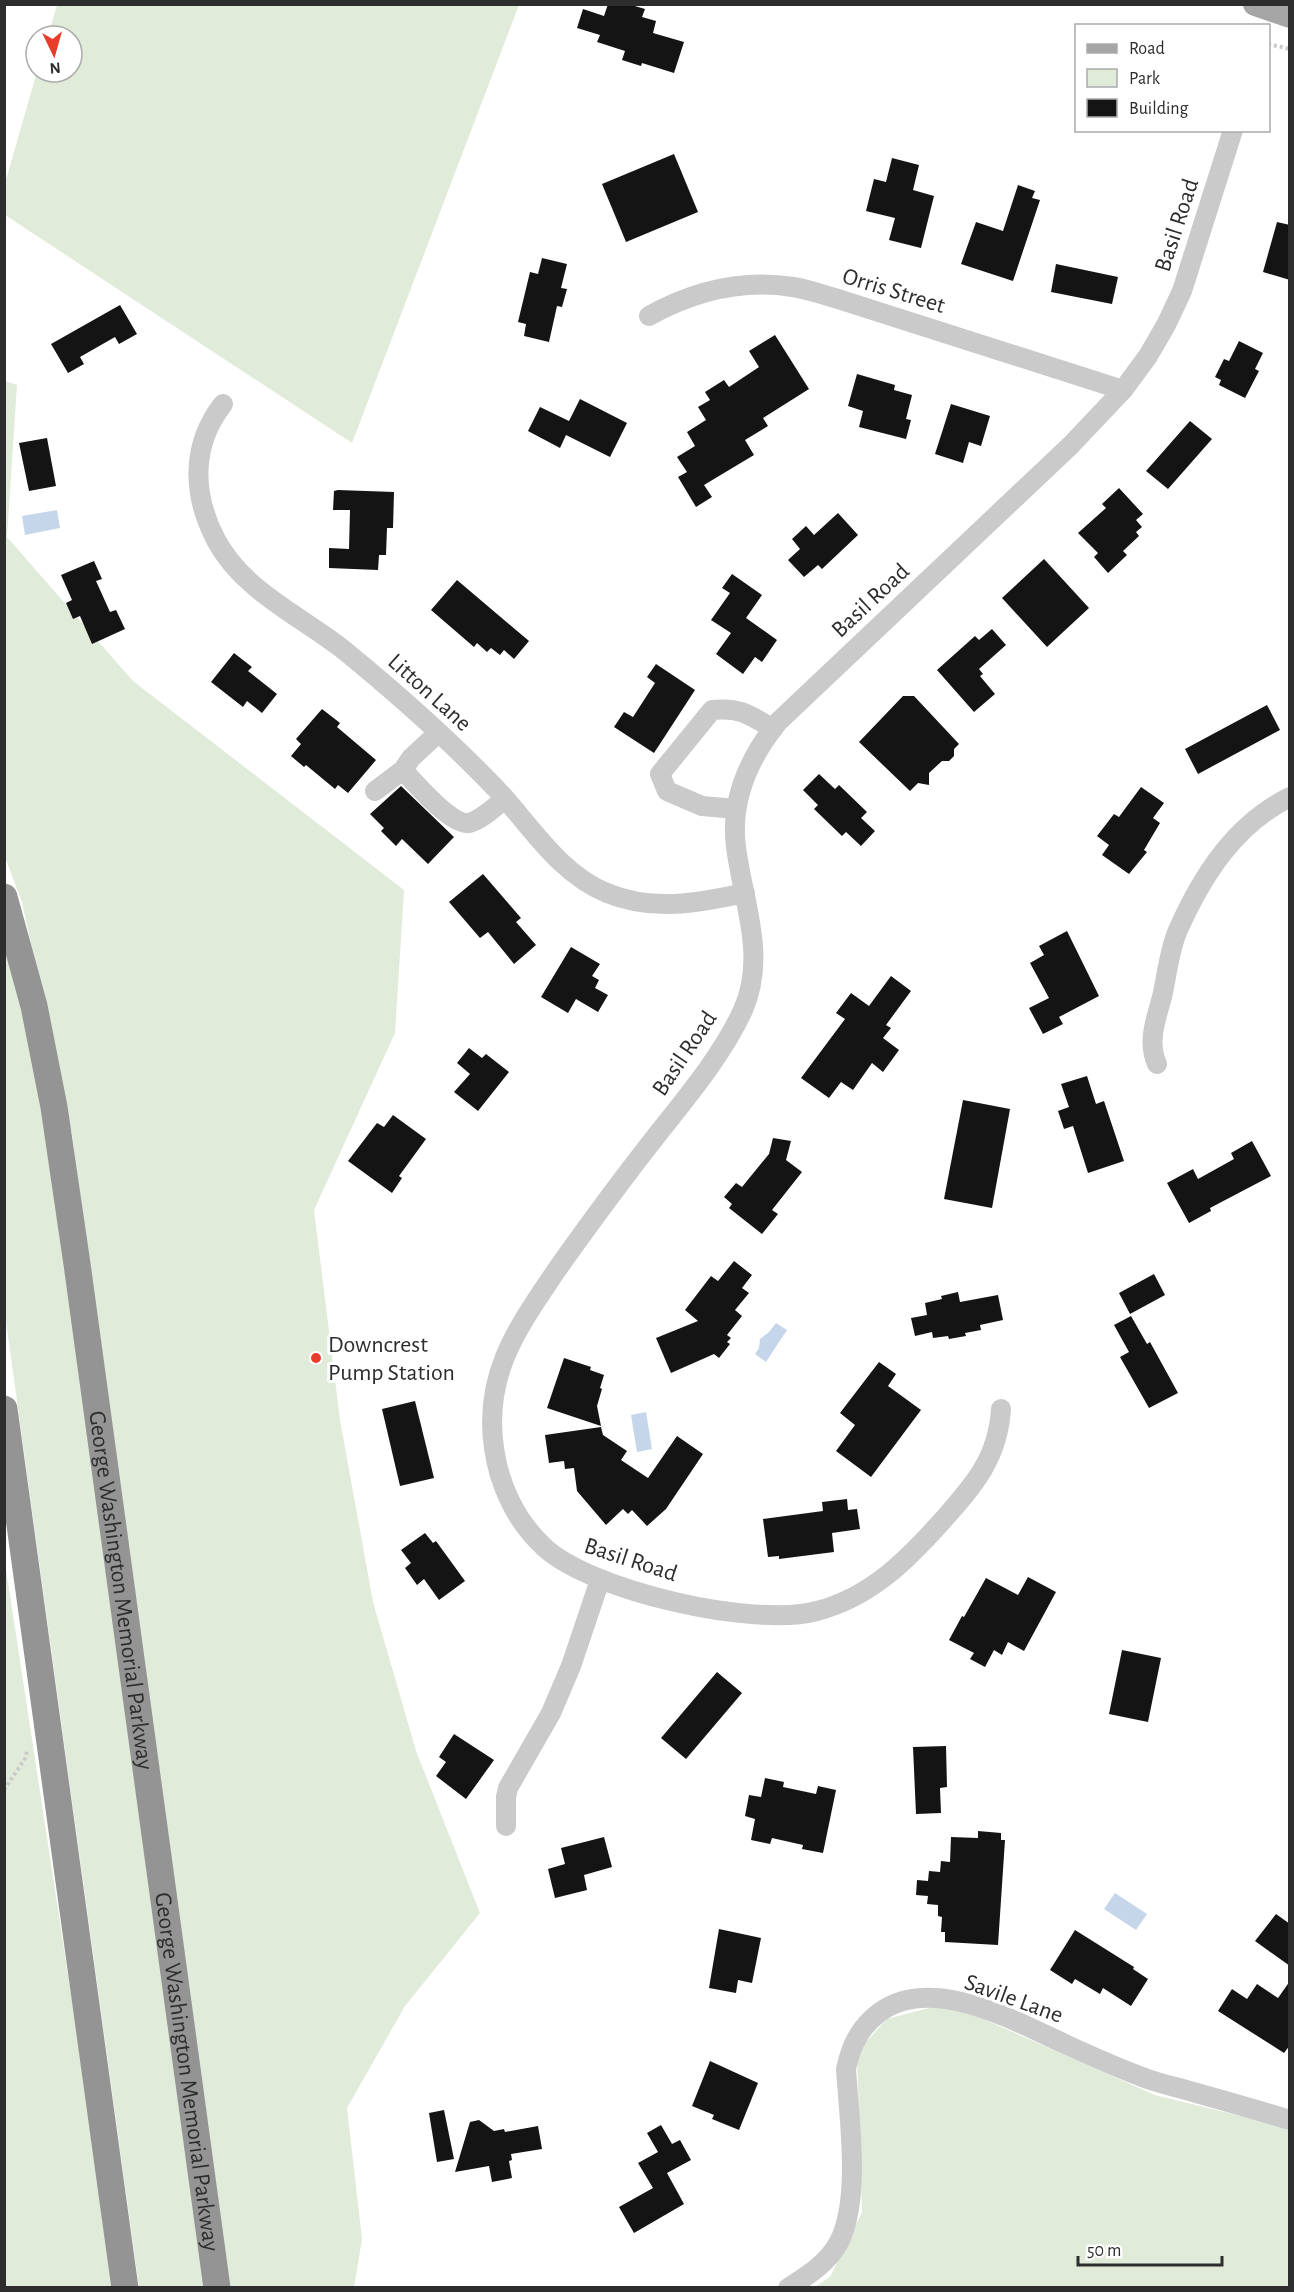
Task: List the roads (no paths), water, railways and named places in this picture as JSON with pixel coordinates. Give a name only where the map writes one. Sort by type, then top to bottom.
[{"type":"highway","name":"George Washington Memorial Parkway","points":[[4,897],[34,1006],[57,1130],[217,2288]]},
{"type":"highway","points":[[4,1409],[125,2288]]},
{"type":"street","name":"Basil Road","points":[[1001,1409],[994,1447],[985,1469],[908,1559],[873,1587],[839,1604],[815,1612],[786,1617],[760,1617],[657,1597],[600,1580],[567,1565],[545,1548],[526,1528],[511,1504],[500,1478],[494,1447],[492,1416],[496,1385],[505,1354],[517,1329],[577,1241],[684,1102],[743,1009],[752,980],[754,953],[753,934],[735,845],[736,809],[748,767],[761,744],[773,729],[894,611],[1071,445],[1123,390],[1148,356],[1182,291],[1232,132]]},
{"type":"street","name":"Orris Street","points":[[649,316],[689,295],[720,288],[767,284],[794,287],[1123,390]]},
{"type":"street","name":"Litton Lane","points":[[223,404],[212,418],[203,437],[199,458],[204,512],[225,555],[250,583],[343,650],[438,733],[580,878],[605,893],[653,905],[680,905],[745,893]]},
{"type":"street","points":[[736,809],[702,806],[667,791],[660,774],[712,710],[731,708],[752,716],[773,729]]},
{"type":"street","points":[[375,791],[403,770],[411,758],[438,733]]},
{"type":"street","points":[[403,770],[443,810],[463,824],[471,823],[505,799]]},
{"type":"street","points":[[1157,1064],[1153,1055],[1153,1035],[1177,932],[1218,858],[1238,833],[1272,805],[1290,797]]},
{"type":"street","points":[[506,1826],[508,1788],[551,1713],[571,1666],[600,1580]]},
{"type":"street","name":"Savile Lane","points":[[788,2288],[826,2260],[838,2243],[846,2225],[851,2188],[846,2069],[850,2050],[858,2034],[871,2019],[887,2007],[907,2000],[933,1998],[959,2001],[1026,2026],[1146,2079],[1290,2120]]},
{"type":"water","points":[[57,510],[60,528],[25,535],[22,516]]},
{"type":"water","points":[[776,1323],[787,1330],[766,1362],[755,1354],[759,1348],[760,1339]]},
{"type":"water","points":[[646,1412],[652,1449],[637,1452],[631,1415]]},
{"type":"water","points":[[1115,1893],[1147,1914],[1136,1930],[1104,1909]]},
{"type":"place","name":"Downcrest Pump Station","points":[[316,1358]]}]
